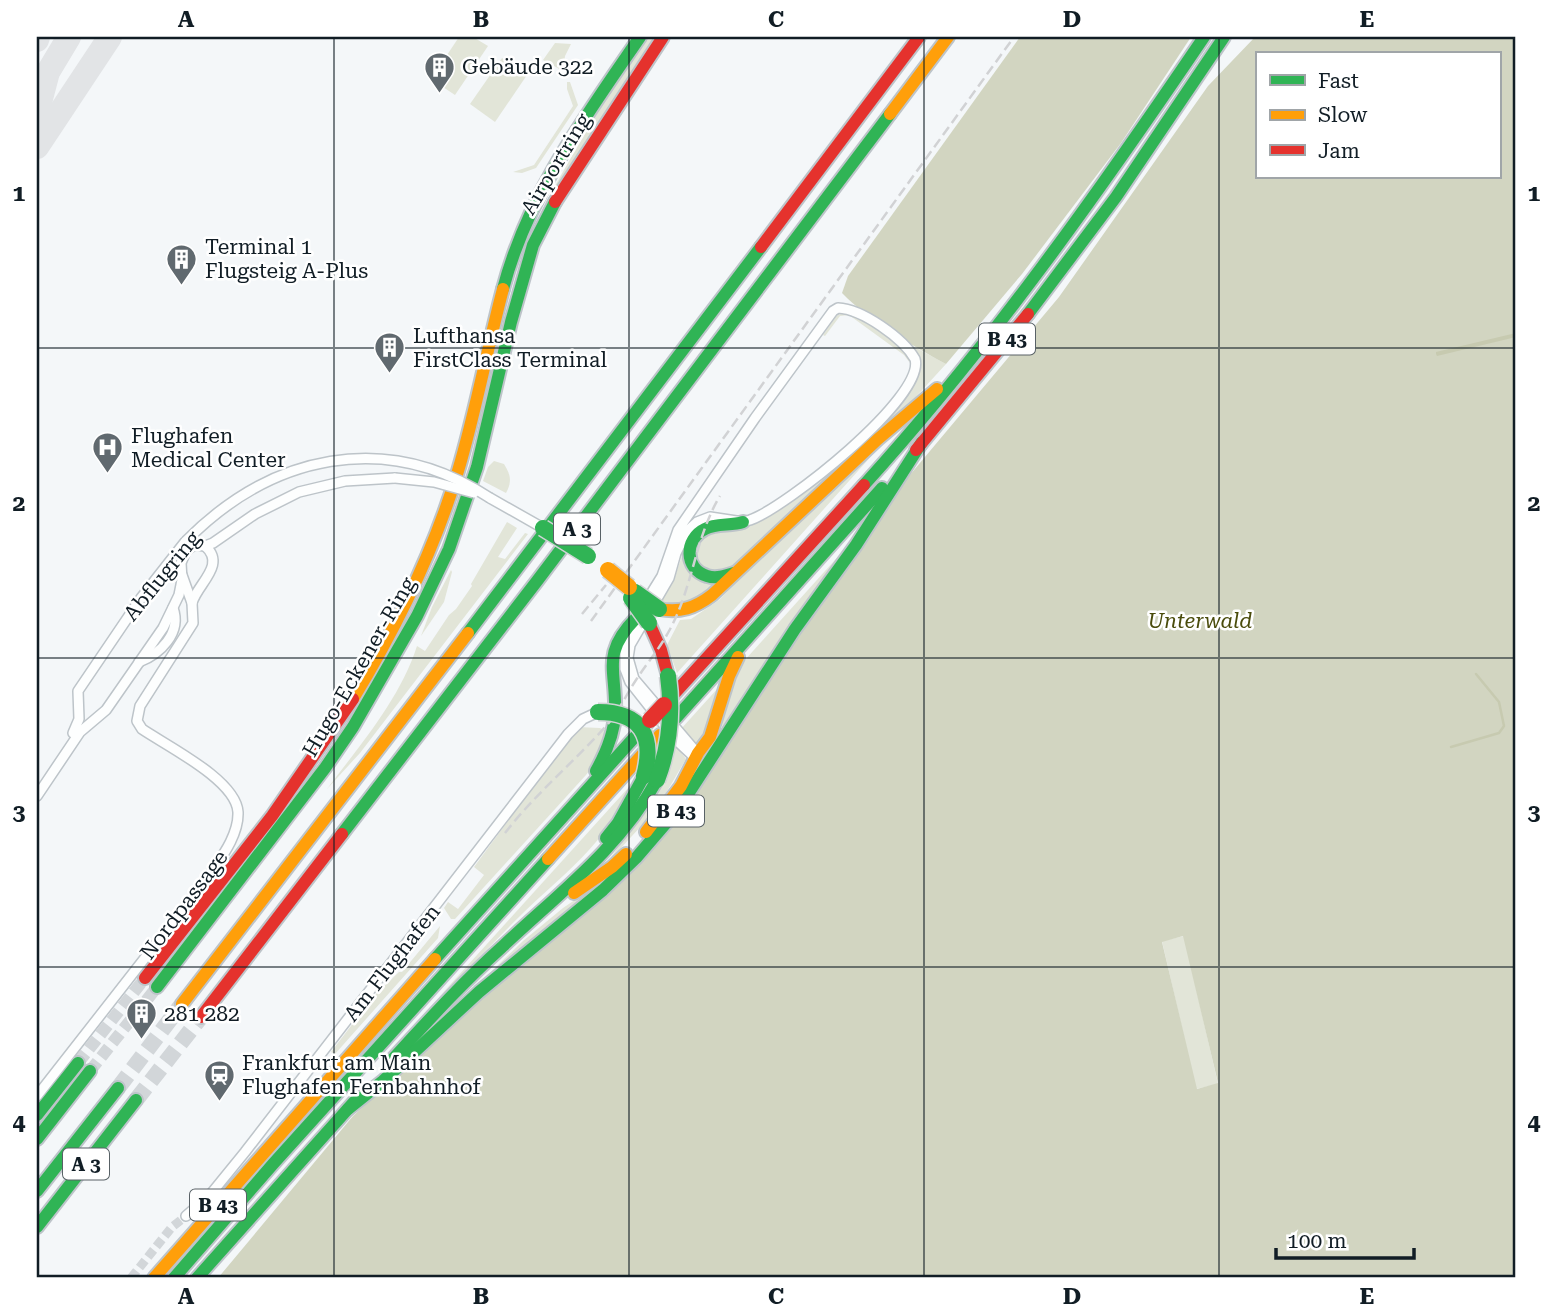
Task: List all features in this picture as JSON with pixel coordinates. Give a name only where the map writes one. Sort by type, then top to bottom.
[{"type":"main road","name":"Airportring","points":[[466,443],[519,238],[553,169],[640,37]]},
{"type":"main road","name":"Airportring","points":[[482,448],[511,322],[533,245],[562,188],[663,37]]},
{"type":"main road","name":"A 3","points":[[182,1004],[647,400],[919,37]]},
{"type":"main road","name":"A 3","points":[[201,1017],[545,571],[948,37]]},
{"type":"main road","points":[[1209,41],[1231,37]]},
{"type":"main road","name":"B 43","points":[[154,1278],[580,797],[902,443],[970,360],[1103,186],[1209,41]]},
{"type":"main road","name":"B 43","points":[[174,1278],[273,1164],[922,442],[1072,256],[1112,201],[1209,41]]},
{"type":"main road","name":"B 43","points":[[625,586],[659,609],[676,612],[696,606],[721,588],[878,439],[970,360]]},
{"type":"main road","name":"B 43","points":[[348,1109],[383,1081],[479,992],[603,890],[659,834],[693,787],[795,629],[856,545],[922,442]]},
{"type":"main road","name":"Hugo-Eckener-Ring","points":[[466,443],[435,539],[391,631],[360,686],[313,759],[151,982],[304,798],[353,727],[417,616],[449,549],[482,448]]},
{"type":"main road","points":[[743,522],[703,530],[693,539],[689,552],[694,568],[707,578],[722,578],[744,565]]},
{"type":"main road","points":[[543,528],[587,556],[625,586]]},
{"type":"main road","name":"B 43","points":[[197,1278],[450,997],[599,859],[628,828],[651,778],[666,756],[672,709],[668,676],[661,650],[642,621],[625,586]]},
{"type":"main road","points":[[580,797],[598,768],[612,737],[615,705],[612,658],[619,639],[642,621]]},
{"type":"main road","points":[[535,917],[585,887],[637,843],[688,776],[697,753],[711,734],[725,683],[754,631]]},
{"type":"main road","points":[[598,712],[624,714],[643,730],[649,743],[651,778]]},
{"type":"main road","points":[[37,1115],[84,1067],[37,1139]]},
{"type":"main road","name":"A 3","points":[[37,1191],[118,1088]]},
{"type":"main road","name":"A 3","points":[[37,1227],[136,1100]]},
{"type":"street","points":[[842,308],[858,313],[889,333],[912,353],[916,364],[915,374],[888,411],[823,472],[778,507],[760,517],[743,522],[710,517],[697,522],[687,531],[676,553],[669,578],[630,645],[628,658],[634,679],[697,753],[687,752],[639,695],[626,674],[624,649],[642,621],[678,530],[781,381],[833,311],[842,308]]},
{"type":"street","name":"Abflugring","points":[[37,789],[76,727],[80,708],[78,691],[141,598],[169,560],[197,530],[247,491],[270,479],[304,467],[365,458],[427,468],[462,482],[489,498]]},
{"type":"street","points":[[37,796],[80,732],[106,710],[173,608],[180,590],[181,563],[186,551],[194,545],[213,544],[273,504],[299,492],[345,481],[396,478],[434,482],[489,498],[543,528]]},
{"type":"street","points":[[192,603],[213,565],[212,553],[205,546]]},
{"type":"street","points":[[182,575],[192,603]]},
{"type":"street","name":"Nordpassage","points":[[37,1096],[209,876],[226,850],[236,827],[237,807],[231,792],[223,783],[142,729],[137,721],[138,711],[192,628],[192,603]]},
{"type":"street","name":"Am Flughafen","points":[[186,1216],[210,1195],[245,1152],[568,734],[583,719],[598,712]]},
{"type":"shaded area","points":[[459,37],[473,37],[488,46],[455,95],[431,79]]},
{"type":"shaded area","points":[[645,37],[658,37],[554,194],[551,193],[572,156],[573,147]]},
{"type":"shaded area","points":[[555,43],[571,44],[565,56],[563,71],[543,60]]},
{"type":"shaded area","points":[[502,58],[527,75],[495,122],[470,104]]},
{"type":"shaded area","points":[[567,82],[570,82],[578,105],[536,168],[522,173],[513,172],[534,165],[573,106]]},
{"type":"shaded area","points":[[844,312],[883,332],[901,348],[910,363],[904,355],[849,315],[840,316],[825,336],[823,335],[836,316]]},
{"type":"shaded area","points":[[500,324],[500,347],[482,421],[477,419]]},
{"type":"shaded area","points":[[1516,333],[1516,337],[1437,356],[1436,354],[1436,352]]},
{"type":"shaded area","points":[[909,344],[946,364],[913,400],[732,567],[714,571],[701,566],[691,557],[702,535],[733,531],[753,524],[805,492],[843,461],[898,404],[918,377],[920,359]]},
{"type":"shaded area","points":[[875,452],[677,673],[667,645],[680,620],[691,619],[719,600],[761,557]]},
{"type":"shaded area","points":[[494,461],[504,464],[508,472],[510,482],[506,493],[483,481],[488,467]]},
{"type":"shaded area","points":[[507,522],[517,528],[498,557],[505,559],[525,533],[528,534],[360,753],[327,789],[390,703],[410,666],[417,646],[425,651],[472,586]]},
{"type":"shaded area","points":[[861,531],[724,730],[722,727],[726,698],[744,661]]},
{"type":"shaded area","points":[[682,556],[715,584],[689,606],[660,603],[673,582]]},
{"type":"shaded area","points":[[451,570],[444,602],[421,636],[432,607]]},
{"type":"shaded area","points":[[719,687],[700,747],[681,729]]},
{"type":"shaded area","points":[[577,727],[607,731],[601,755],[455,919],[451,919],[444,908],[448,902],[458,909],[484,875],[474,867]]},
{"type":"shaded area","points":[[676,746],[686,759],[656,810],[607,863],[656,793]]},
{"type":"shaded area","points":[[629,787],[609,826],[582,858],[439,997]]},
{"type":"shaded area","points":[[613,874],[446,1015],[523,941],[563,908]]},
{"type":"shaded area","points":[[440,926],[438,938],[335,1054],[331,1052],[374,996],[402,972]]},
{"type":"shaded area","points":[[1184,936],[1218,1084],[1196,1089],[1162,941]]},
{"type":"green space","points":[[1020,37],[1191,37],[1121,143],[1022,274],[946,364],[878,323],[842,293],[848,276]]},
{"type":"green space","name":"Unterwald","points":[[1255,37],[1516,37],[1516,1278],[218,1278],[353,1116],[472,1006],[605,897],[749,709],[909,476],[1059,297],[1208,86]],"holes":[[[1183,936],[1218,1083],[1197,1089],[1162,942]]]},
{"type":"waterway","points":[[1451,747],[1499,733],[1504,726],[1499,702],[1476,674]]},
{"type":"taxiway","points":[[37,114],[48,72],[69,37]]},
{"type":"taxiway","points":[[37,147],[110,37]]},
{"type":"tunnel","points":[[78,1063],[145,978]]},
{"type":"tunnel","points":[[90,1071],[157,987]]},
{"type":"tunnel","points":[[118,1088],[182,1004]]},
{"type":"tunnel","points":[[136,1100],[201,1017]]},
{"type":"tunnel","points":[[131,1278],[172,1227],[186,1216]]},
{"type":"railway","points":[[591,621],[1014,37]]},
{"type":"railway","points":[[505,833],[529,804],[607,725],[662,643],[684,598],[705,528],[720,496]]},
{"type":"railway","points":[[582,614],[606,585]]},
{"type":"traffic: fast","points":[[503,289],[527,221],[560,157],[640,37]]},
{"type":"traffic: fast","points":[[864,485],[956,378],[1042,267],[1204,37]]},
{"type":"traffic: fast","points":[[1028,314],[1116,197],[1224,37]]},
{"type":"traffic: fast","points":[[342,834],[890,114]]},
{"type":"traffic: fast","points":[[157,987],[325,768],[353,727],[417,616],[449,549],[477,467],[511,322],[533,245],[555,202]]},
{"type":"traffic: fast","points":[[468,633],[761,247]]},
{"type":"traffic: fast","points":[[348,1109],[383,1081],[479,992],[603,890],[636,858],[679,808],[795,629],[856,545],[922,442]]},
{"type":"traffic: fast","points":[[676,718],[882,488]]},
{"type":"traffic: fast","points":[[734,573],[714,577],[699,572],[691,561],[690,546],[705,529],[743,522]]},
{"type":"traffic: fast","points":[[543,528],[588,556]]},
{"type":"traffic: fast","points":[[635,592],[659,609]]},
{"type":"traffic: fast","points":[[631,598],[649,623]]},
{"type":"traffic: fast","points":[[596,771],[613,729],[614,653],[618,642],[636,618]]},
{"type":"traffic: fast","points":[[657,780],[669,729],[668,676]]},
{"type":"traffic: fast","points":[[598,712],[625,716],[641,729],[648,749],[644,776]]},
{"type":"traffic: fast","points":[[435,959],[650,720]]},
{"type":"traffic: fast","points":[[606,838],[618,823],[644,776]]},
{"type":"traffic: fast","points":[[390,1062],[444,1003],[606,849],[625,828],[657,780]]},
{"type":"traffic: fast","points":[[174,1278],[548,859]]},
{"type":"traffic: fast","points":[[37,1115],[78,1063]]},
{"type":"traffic: fast","points":[[37,1139],[90,1071]]},
{"type":"traffic: fast","points":[[37,1191],[118,1088]]},
{"type":"traffic: fast","points":[[37,1227],[136,1100]]},
{"type":"traffic: fast","points":[[197,1278],[354,1102]]},
{"type":"traffic: slow","points":[[890,114],[948,37]]},
{"type":"traffic: slow","points":[[353,699],[413,588],[438,530],[458,471],[503,289]]},
{"type":"traffic: slow","points":[[659,609],[687,608],[712,595],[878,439],[937,389]]},
{"type":"traffic: slow","points":[[608,570],[629,587]]},
{"type":"traffic: slow","points":[[182,1004],[468,633]]},
{"type":"traffic: slow","points":[[646,832],[681,786],[698,753],[710,737],[729,676],[738,657]]},
{"type":"traffic: slow","points":[[548,859],[660,735]]},
{"type":"traffic: slow","points":[[574,893],[626,854]]},
{"type":"traffic: slow","points":[[154,1278],[435,959]]},
{"type":"traffic: jam","points":[[555,202],[663,37]]},
{"type":"traffic: jam","points":[[761,247],[919,37]]},
{"type":"traffic: jam","points":[[916,450],[1028,314]]},
{"type":"traffic: jam","points":[[664,705],[864,485]]},
{"type":"traffic: jam","points":[[649,623],[661,650],[668,676]]},
{"type":"traffic: jam","points":[[145,978],[272,816],[353,699]]},
{"type":"traffic: jam","points":[[650,720],[664,705]]},
{"type":"traffic: jam","points":[[201,1017],[342,834]]},
{"type":"place","name":"Gebäude 322","points":[[439,94]]},
{"type":"place","name":"Terminal 1 Flugsteig A-Plus","points":[[182,286]]},
{"type":"place","name":"Lufthansa FirstClass Terminal","points":[[390,375]]},
{"type":"place","name":"Flughafen Medical Center","points":[[108,475]]},
{"type":"place","name":"281 282","points":[[141,1041]]},
{"type":"place","name":"Frankfurt am Main Flughafen Fernbahnhof","points":[[219,1102]]}]
